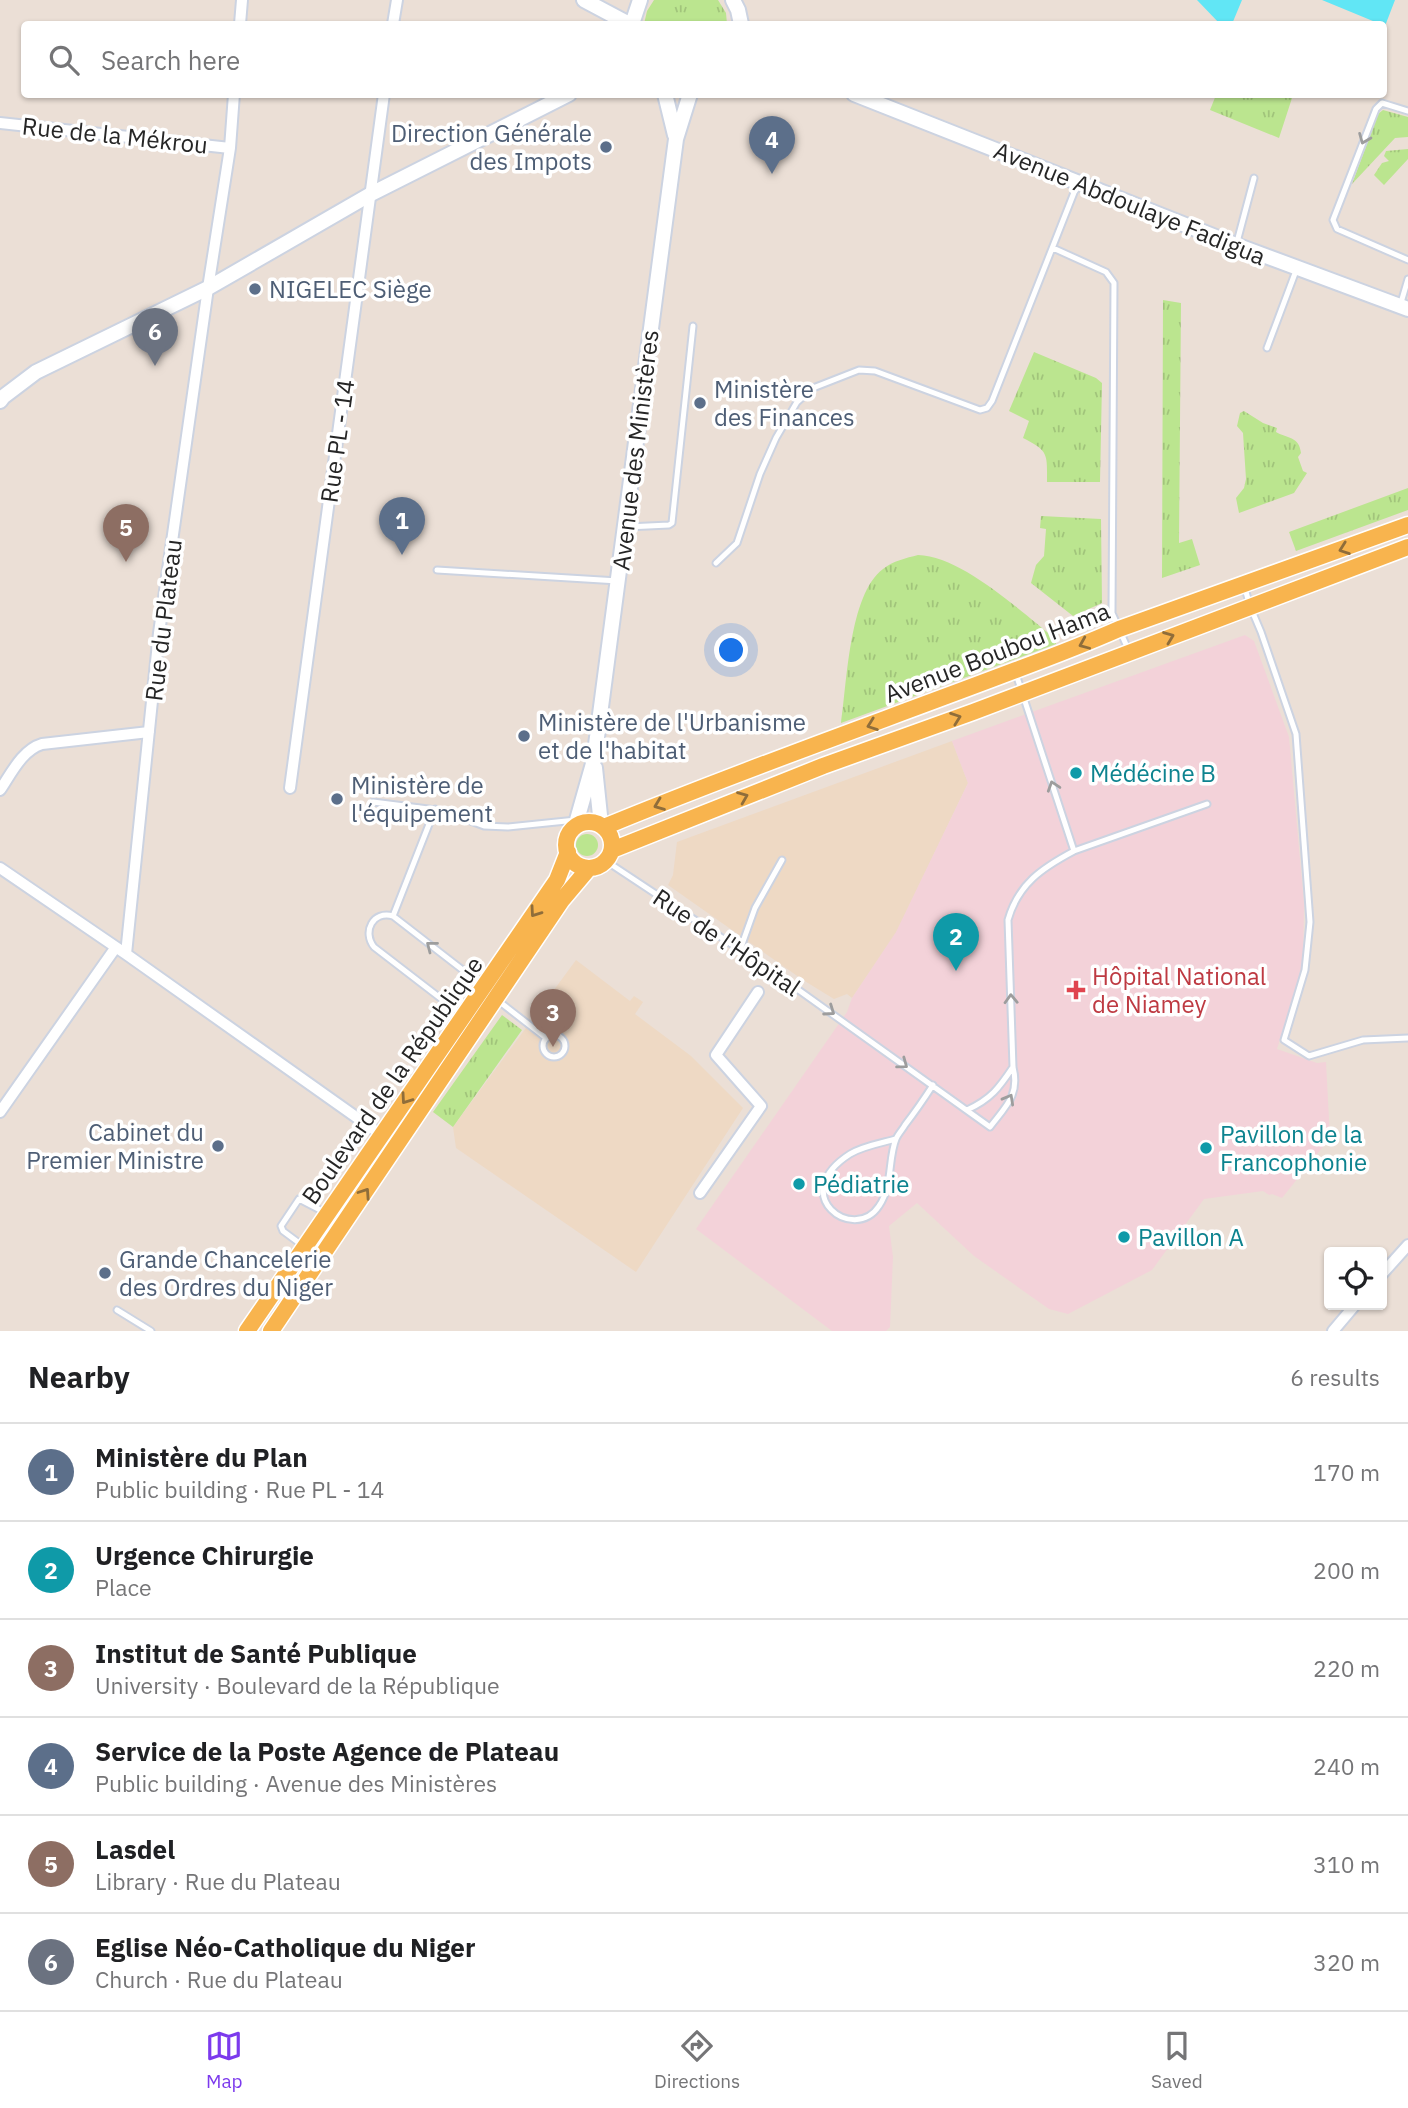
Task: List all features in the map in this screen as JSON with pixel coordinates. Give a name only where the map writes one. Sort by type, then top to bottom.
[{"type":"main road","name":"Avenue Boubou Hama","points":[[602,826],[1077,648],[1119,629],[1408,526]]},
{"type":"main road","name":"Avenue Boubou Hama","points":[[609,855],[822,766],[1408,547]]},
{"type":"main road","points":[[588,822],[602,826],[611,837],[609,855],[595,867],[589,868],[573,862],[568,852],[567,838],[576,823],[588,822]]},
{"type":"main road","name":"Boulevard de la République","points":[[247,1331],[326,1213],[485,988],[557,880],[568,852]]},
{"type":"main road","name":"Boulevard de la République","points":[[271,1331],[562,900],[589,868]]},
{"type":"street","points":[[240,21],[242,0]]},
{"type":"street","points":[[394,21],[397,0]]},
{"type":"street","points":[[584,0],[624,21]]},
{"type":"street","points":[[631,21],[639,0]]},
{"type":"street","points":[[734,0],[740,21]]},
{"type":"street","name":"Rue du Plateau","points":[[0,1112],[121,951],[159,633],[230,148],[234,98]]},
{"type":"street","name":"Rue PL - 14","points":[[290,788],[383,98]]},
{"type":"street","points":[[0,401],[36,372],[208,288],[371,194],[561,98]]},
{"type":"street","name":"Avenue des Ministères","points":[[666,98],[676,139]]},
{"type":"street","name":"Avenue des Ministères","points":[[576,823],[594,760],[676,139],[689,98]]},
{"type":"street","name":"Avenue Abdoulaye Fadigua","points":[[863,98],[1404,308]]},
{"type":"street","name":"Rue de la Mékrou","points":[[0,123],[230,148]]},
{"type":"street","points":[[0,790],[23,758],[41,744],[149,732]]},
{"type":"street","name":"Avenue des Ministères","points":[[594,760],[602,826]]},
{"type":"street","points":[[0,868],[397,1146]]},
{"type":"street","points":[[700,1193],[761,1107],[716,1055],[758,992]]},
{"type":"street","points":[[1387,1269],[1408,1245]]},
{"type":"street","points":[[1332,1331],[1351,1310]]},
{"type":"lane","points":[[1408,111],[1382,103],[1376,109],[1333,220],[1337,229],[1408,260]]},
{"type":"lane","points":[[1236,245],[1254,178]]},
{"type":"lane","points":[[716,564],[737,543],[760,474],[776,438],[797,402],[813,388],[859,370],[875,371],[980,410],[987,408],[1078,182]]},
{"type":"lane","points":[[1053,248],[1106,272],[1114,283],[1112,613],[1129,652]]},
{"type":"lane","points":[[1267,348],[1297,268]]},
{"type":"lane","points":[[1404,308],[1408,279]]},
{"type":"lane","points":[[624,527],[668,526],[672,523],[693,326]]},
{"type":"lane","points":[[437,570],[618,581]]},
{"type":"lane","points":[[1244,585],[1296,734],[1310,922],[1305,970],[1284,1040],[1309,1056],[1363,1040],[1408,1038]]},
{"type":"lane","points":[[1015,670],[1074,851]]},
{"type":"lane","points":[[373,802],[435,809],[484,826],[576,823]]},
{"type":"lane","points":[[967,1110],[996,1092],[1013,1067],[1008,920],[1022,888],[1055,861],[1074,851],[1208,804]]},
{"type":"lane","points":[[393,916],[435,809]]},
{"type":"lane","name":"Rue de l'Hôpital","points":[[609,855],[990,1127],[1013,1096],[1016,1087],[1013,1067]]},
{"type":"lane","points":[[740,950],[755,908],[782,860]]},
{"type":"lane","points":[[477,1027],[374,947],[368,939],[368,931],[380,915],[393,916],[546,1038]]},
{"type":"lane","points":[[554,1035],[564,1041],[560,1055],[553,1057],[545,1053],[542,1046],[546,1038],[554,1035]]},
{"type":"lane","points":[[896,1139],[852,1153],[835,1166],[825,1180],[822,1192],[829,1208],[847,1219],[857,1221],[879,1207],[890,1179],[896,1139],[933,1086]]},
{"type":"lane","points":[[321,1259],[283,1231],[281,1226],[299,1199],[343,1225]]},
{"type":"lane","points":[[117,1310],[151,1331]]},
{"type":"shaded area","name":"Hôpital National de Niamey","points":[[1245,635],[1254,641],[1289,737],[1304,904],[1303,965],[1277,1049],[1317,1063],[1326,1062],[1330,1138],[1282,1198],[1263,1191],[1204,1199],[1152,1270],[1068,1314],[1049,1309],[974,1256],[917,1203],[889,1226],[893,1257],[890,1327],[886,1331],[832,1331],[696,1229],[847,1012],[852,998],[896,932],[968,783],[952,741]]},
{"type":"shaded area","points":[[952,741],[968,783],[896,933],[852,998],[847,994],[834,999],[803,980],[668,885],[673,875],[677,842]]},
{"type":"shaded area","points":[[576,960],[630,1001],[634,996],[643,1002],[635,1014],[691,1056],[743,1108],[636,1272],[456,1148],[453,1127]]},
{"type":"green space","points":[[654,0],[718,0],[726,13],[727,21],[645,21]]},
{"type":"green space","points":[[1214,98],[1292,98],[1279,138],[1210,110]]},
{"type":"green space","points":[[1383,110],[1408,117],[1408,137],[1395,138],[1352,184],[1378,114]]},
{"type":"green space","points":[[1408,149],[1408,159],[1384,185],[1374,175],[1382,163],[1389,161],[1384,156],[1386,151]]},
{"type":"green space","points":[[1163,300],[1181,303],[1179,543],[1192,539],[1200,565],[1162,578]]},
{"type":"green space","points":[[1034,352],[1102,383],[1100,482],[1047,482],[1045,454],[1038,446],[1023,438],[1029,421],[1009,411]]},
{"type":"green space","points":[[1244,411],[1295,441],[1300,448],[1298,457],[1303,471],[1307,473],[1294,493],[1239,513],[1236,498],[1244,488],[1246,479],[1243,433],[1237,426],[1240,413]]},
{"type":"green space","points":[[1408,488],[1408,510],[1296,551],[1289,532]]},
{"type":"green space","points":[[1041,516],[1101,519],[1102,603],[1073,616],[1031,583],[1036,565],[1044,556],[1046,529],[1040,528]]},
{"type":"green space","points":[[918,555],[935,558],[972,575],[1056,639],[1056,644],[841,723],[856,618],[863,598],[872,581],[883,569]]},
{"type":"green space","points":[[587,834],[595,837],[598,845],[595,853],[587,856],[579,853],[576,845],[579,837]]},
{"type":"green space","points":[[502,1015],[522,1030],[453,1127],[433,1112]]},
{"type":"water","points":[[1197,0],[1242,0],[1233,21],[1217,21]]},
{"type":"water","points":[[1322,0],[1395,0],[1387,21],[1373,21]]},
{"type":"place","name":"Direction Générale des Impots","points":[[606,147]]},
{"type":"place","name":"Service de la Poste Agence de Plateau","points":[[772,174]]},
{"type":"place","name":"NIGELEC Siège","points":[[255,289]]},
{"type":"place","name":"Eglise Néo-Catholique du Niger","points":[[155,366]]},
{"type":"place","name":"Ministère des Finances","points":[[700,403]]},
{"type":"place","name":"Ministère du Plan","points":[[402,555]]},
{"type":"place","name":"Lasdel","points":[[126,562]]},
{"type":"place","name":"Ministère de l'Urbanisme et de l'habitat","points":[[524,736]]},
{"type":"place","name":"Médécine B","points":[[1076,773]]},
{"type":"place","name":"Ministère de l'équipement","points":[[337,799]]},
{"type":"place","name":"Urgence Chirurgie","points":[[956,971]]},
{"type":"place","name":"Hôpital National de Niamey","points":[[1076,990]]},
{"type":"place","name":"Institut de Santé Publique","points":[[553,1047]]},
{"type":"place","name":"Cabinet du Premier Ministre","points":[[218,1146]]},
{"type":"place","name":"Pavillon de la Francophonie","points":[[1206,1148]]},
{"type":"place","name":"Pédiatrie","points":[[799,1184]]},
{"type":"place","name":"Pavillon A","points":[[1124,1237]]},
{"type":"place","name":"Grande Chancelerie des Ordres du Niger","points":[[105,1273]]}]
